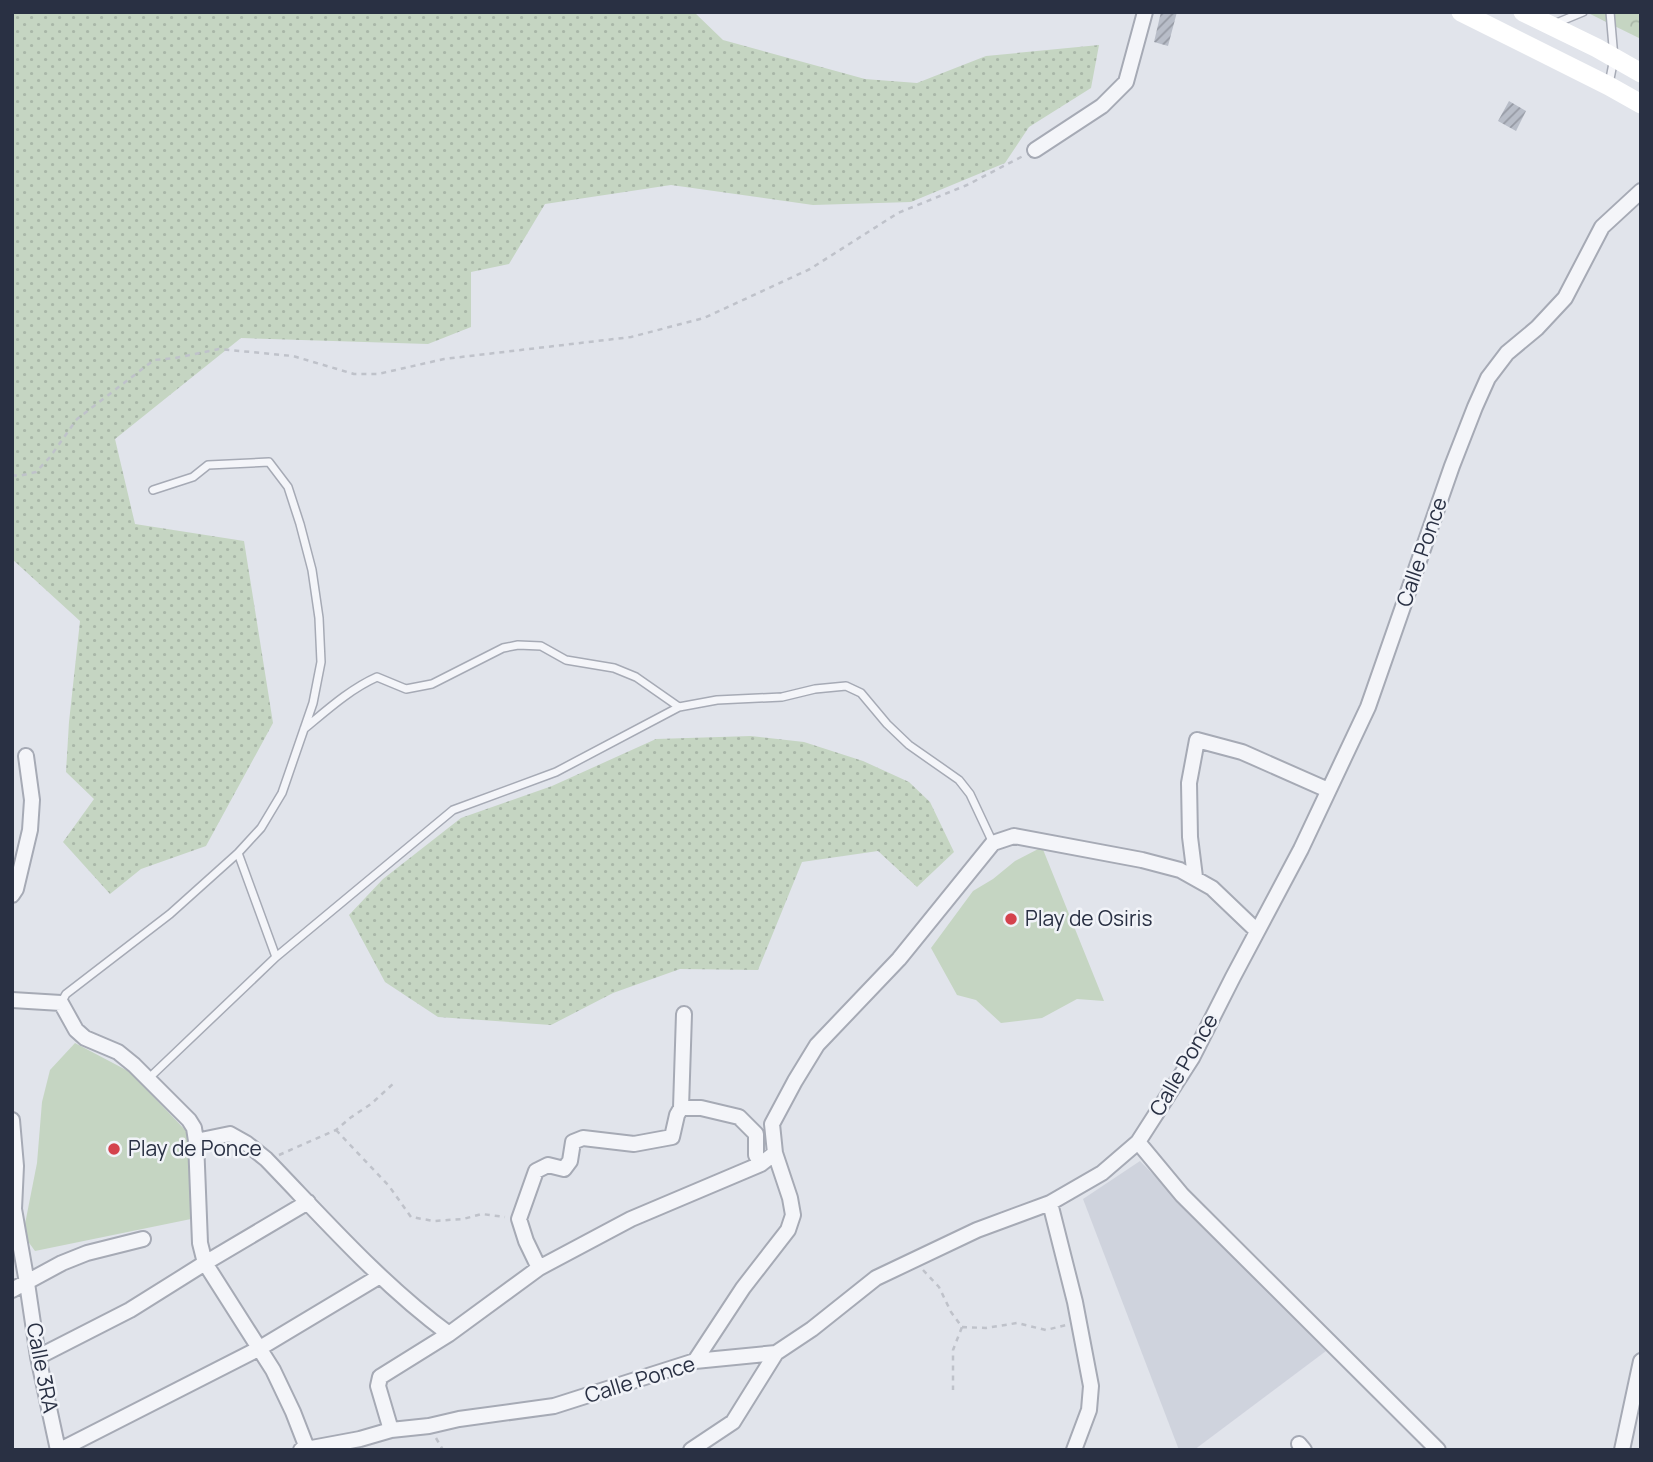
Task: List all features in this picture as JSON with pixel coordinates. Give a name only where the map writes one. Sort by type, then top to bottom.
[{"type":"street","points":[[1035,150],[1102,106],[1126,82],[1145,12]]},
{"type":"street","points":[[1461,12],[1641,104]]},
{"type":"street","points":[[1523,12],[1641,73]]},
{"type":"street","name":"Calle Ponce","points":[[304,1449],[391,1430],[554,1406],[695,1361],[776,1353],[812,1329],[876,1278],[977,1230],[1050,1203],[1102,1172],[1138,1142],[1192,1058],[1301,849],[1368,707],[1452,466],[1488,379],[1507,354],[1537,328],[1565,298],[1602,227],[1641,191]]},
{"type":"street","points":[[1195,877],[1190,837],[1189,783],[1198,740],[1242,752],[1328,790]]},
{"type":"street","points":[[12,895],[16,889],[30,830],[32,800],[26,756]]},
{"type":"street","points":[[695,1361],[743,1288],[788,1230],[793,1215],[792,1206],[775,1153],[772,1124],[795,1081],[817,1045],[899,959],[993,843],[1014,836],[1142,860],[1180,870],[1212,888],[1257,931]]},
{"type":"street","points":[[12,1000],[61,1003],[76,1030],[85,1038],[118,1052],[189,1120],[194,1128],[196,1141],[200,1243],[205,1262],[273,1370],[288,1402],[304,1449]]},
{"type":"street","points":[[539,1268],[519,1219],[536,1171],[548,1165],[564,1169],[570,1161],[573,1142],[583,1139],[634,1144],[672,1138],[681,1108],[684,1014]]},
{"type":"street","points":[[681,1108],[701,1108],[739,1117],[756,1134],[756,1155],[761,1164]]},
{"type":"street","name":"Calle 3RA","points":[[12,1120],[16,1166],[13,1210],[38,1357],[59,1450]]},
{"type":"street","points":[[196,1141],[230,1134],[246,1143],[266,1159],[380,1276],[419,1312],[449,1334]]},
{"type":"street","points":[[1138,1142],[1182,1195],[1436,1449]]},
{"type":"street","points":[[391,1430],[378,1386],[380,1377],[449,1334],[539,1268],[631,1219],[761,1164],[775,1153]]},
{"type":"street","points":[[38,1357],[130,1310],[205,1262],[308,1202]]},
{"type":"street","points":[[1050,1203],[1068,1270],[1091,1386],[1088,1410],[1074,1450]]},
{"type":"street","points":[[12,1290],[87,1253],[143,1239]]},
{"type":"street","points":[[59,1450],[260,1348],[380,1276]]},
{"type":"street","points":[[691,1450],[733,1422],[776,1353]]},
{"type":"street","points":[[1622,1450],[1641,1361]]},
{"type":"lane","points":[[1550,26],[1583,12]]},
{"type":"lane","points":[[1609,86],[1615,58],[1610,12]]},
{"type":"lane","points":[[61,1003],[66,994],[170,914],[238,853],[261,828],[282,793],[313,703],[321,662],[312,570],[288,487],[269,462],[208,465],[193,477],[153,490]]},
{"type":"lane","points":[[303,730],[350,692],[377,677],[406,689],[432,684],[503,648],[518,645],[541,646],[566,660],[614,668],[636,677],[679,707]]},
{"type":"lane","points":[[148,1079],[276,957],[453,810],[556,772],[679,707],[717,700],[782,697],[815,689],[846,686],[861,694],[909,745],[960,780],[971,794],[993,843]]},
{"type":"lane","points":[[238,853],[276,957]]},
{"type":"path","points":[[12,475],[36,472],[77,419],[154,360],[219,349],[293,356],[354,374],[378,374],[444,359],[631,337],[704,318],[810,269],[898,213],[967,185],[1035,150]]},
{"type":"path","points":[[266,1159],[336,1130],[395,1082]]},
{"type":"path","points":[[336,1130],[389,1186],[411,1217],[434,1222],[482,1214],[519,1219]]},
{"type":"path","points":[[914,1260],[939,1287],[962,1327]]},
{"type":"path","points":[[962,1327],[986,1328],[1017,1323],[1046,1330],[1079,1321]]},
{"type":"path","points":[[953,1390],[953,1350],[962,1327]]},
{"type":"shaded area","points":[[1140,1161],[1326,1351],[1194,1450],[1179,1450],[1083,1199]]},
{"type":"green space","points":[[12,12],[694,12],[723,40],[865,79],[917,83],[986,56],[1099,45],[1091,88],[1029,127],[1005,163],[911,202],[813,205],[671,185],[545,204],[509,264],[471,272],[471,327],[428,344],[241,338],[115,439],[135,524],[244,541],[273,723],[206,846],[141,869],[110,894],[63,842],[94,799],[66,772],[80,621],[12,559]]},
{"type":"green space","points":[[1586,12],[1641,12],[1641,39]]},
{"type":"green space","points":[[751,736],[804,742],[863,761],[909,782],[930,802],[954,852],[917,887],[878,851],[802,862],[758,970],[680,969],[613,993],[551,1025],[438,1017],[385,982],[349,915],[383,879],[461,818],[552,786],[656,739]]},
{"type":"green space","name":"Play de Osiris","points":[[1042,847],[1104,1001],[1077,999],[1042,1018],[1001,1023],[976,1000],[957,995],[931,948],[973,891],[1015,861]]},
{"type":"green space","name":"Play de Ponce","points":[[75,1043],[130,1072],[189,1134],[191,1219],[35,1251],[27,1240],[25,1224],[37,1163],[42,1102],[50,1070]]},
{"type":"building","points":[[1161,12],[1177,12],[1168,46],[1154,42]]},
{"type":"building","points":[[1509,101],[1526,111],[1516,131],[1498,121]]},
{"type":"place","name":"Play de Osiris","points":[[1011,919]]},
{"type":"place","name":"Play de Ponce","points":[[114,1149]]}]
